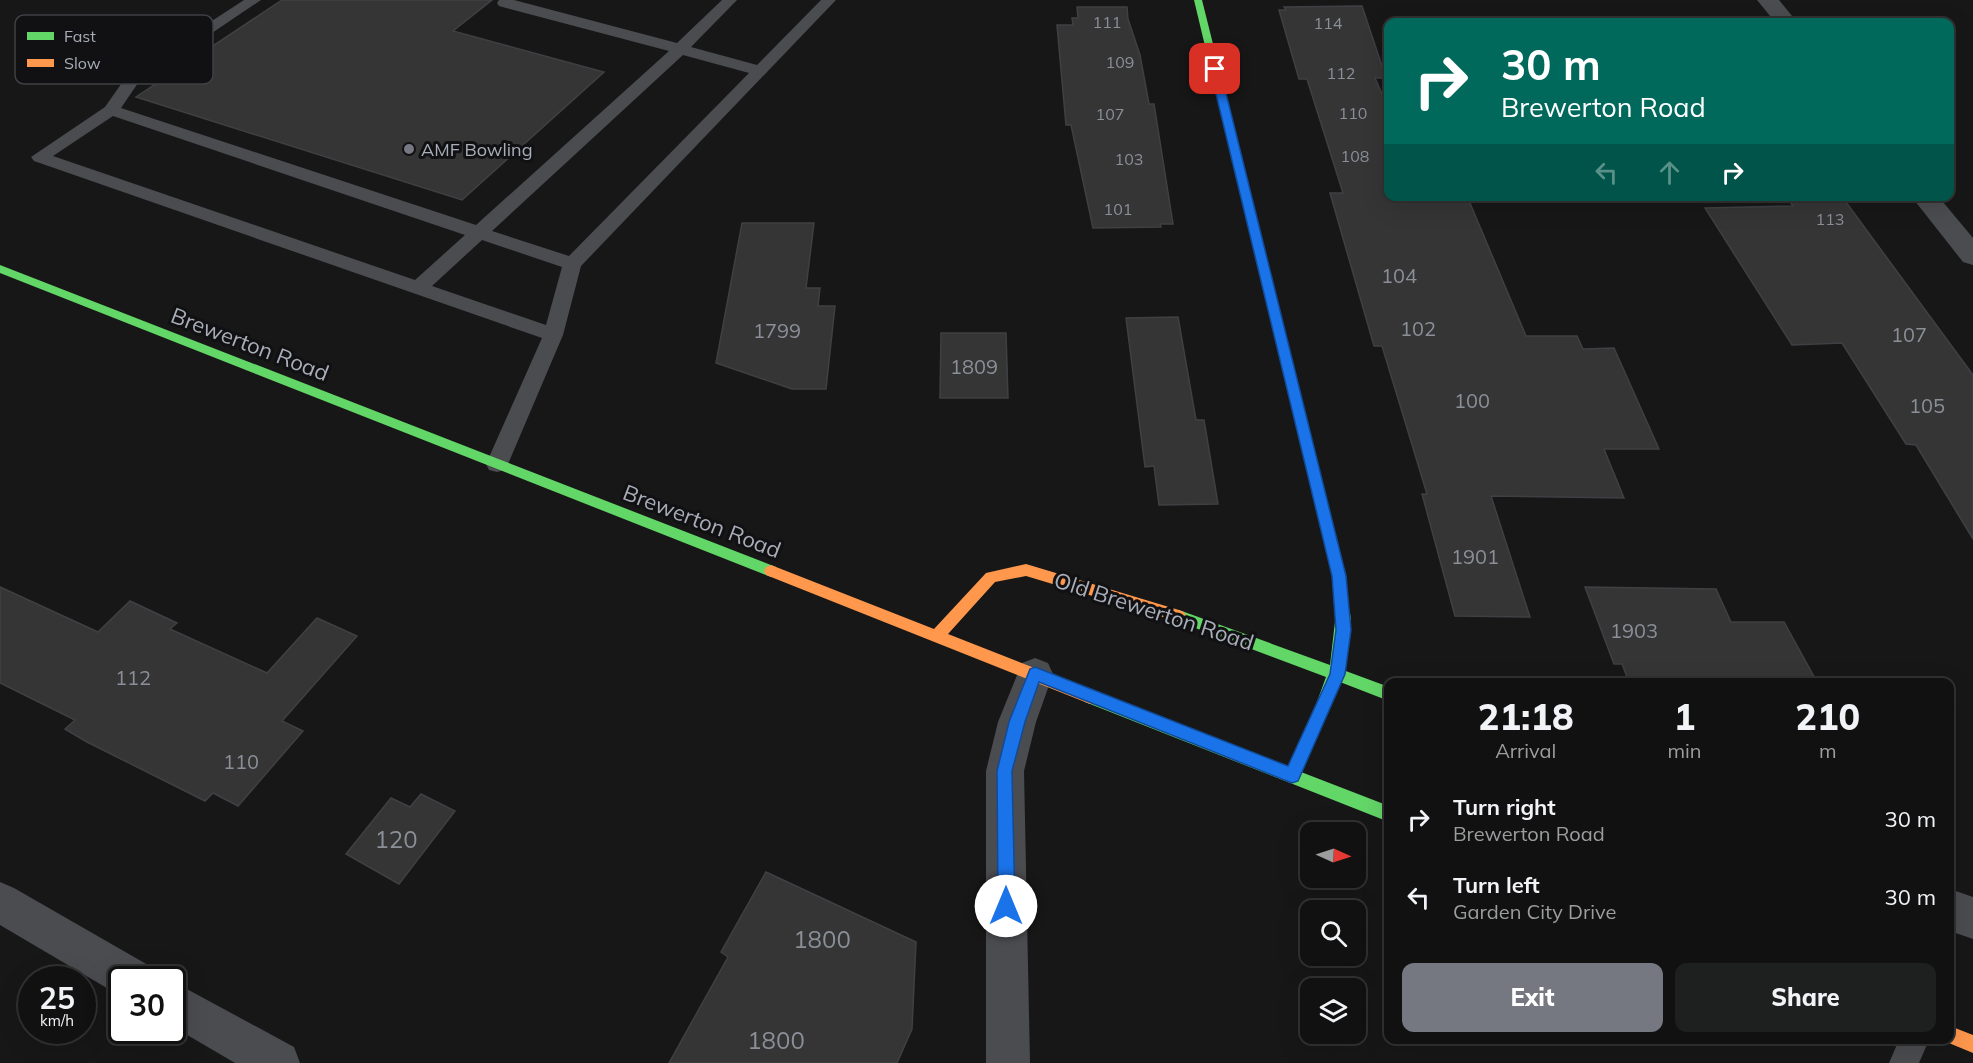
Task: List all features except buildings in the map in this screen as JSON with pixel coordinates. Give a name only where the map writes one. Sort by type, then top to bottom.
[{"type":"street","points":[[1198,0],[1339,576],[1344,630],[1337,674],[1292,775]]},
{"type":"street","points":[[1768,0],[1783,18]]},
{"type":"street","points":[[1928,201],[1973,256]]},
{"type":"street","name":"Brewerton Road","points":[[0,269],[1384,812]]},
{"type":"street","name":"Old Brewerton Road","points":[[938,636],[991,577],[1026,570],[1166,611],[1384,691]]},
{"type":"street","points":[[1008,1063],[1005,771],[1017,722],[1035,674]]},
{"type":"street","points":[[0,902],[109,966]]},
{"type":"street","points":[[1954,911],[1973,918]]},
{"type":"street","points":[[186,1010],[278,1063]]},
{"type":"street","points":[[1954,1037],[1973,1044]]},
{"type":"lane","points":[[213,27],[254,0]]},
{"type":"lane","points":[[507,0],[504,3],[760,72]]},
{"type":"lane","points":[[418,288],[680,49],[730,0]]},
{"type":"lane","points":[[497,464],[553,335],[572,264],[829,0]]},
{"type":"lane","points":[[129,84],[111,110],[40,158],[553,335]]},
{"type":"lane","points":[[111,110],[572,264]]},
{"type":"lane","points":[[1904,1063],[1912,1044]]},
{"type":"traffic: fast","points":[[1198,0],[1286,360]]},
{"type":"traffic: fast","points":[[0,269],[771,571]]},
{"type":"traffic: fast","points":[[1292,775],[1320,714],[1335,673],[1343,630],[1342,608]]},
{"type":"traffic: fast","points":[[1179,616],[1384,692]]},
{"type":"traffic: fast","points":[[1090,697],[1384,812]]},
{"type":"traffic: slow","points":[[1286,360],[1339,576],[1342,608]]},
{"type":"traffic: slow","points":[[937,636],[991,577],[1026,570],[1179,616]]},
{"type":"traffic: slow","points":[[771,571],[1090,697]]},
{"type":"traffic: slow","points":[[1954,1037],[1973,1044]]},
{"type":"place","name":"AMF Bowling","points":[[409,149]]},
{"type":"route","points":[[1006,906],[1005,771],[1017,722],[1035,674],[1292,775],[1337,674],[1344,630],[1339,576],[1215,69]]}]
